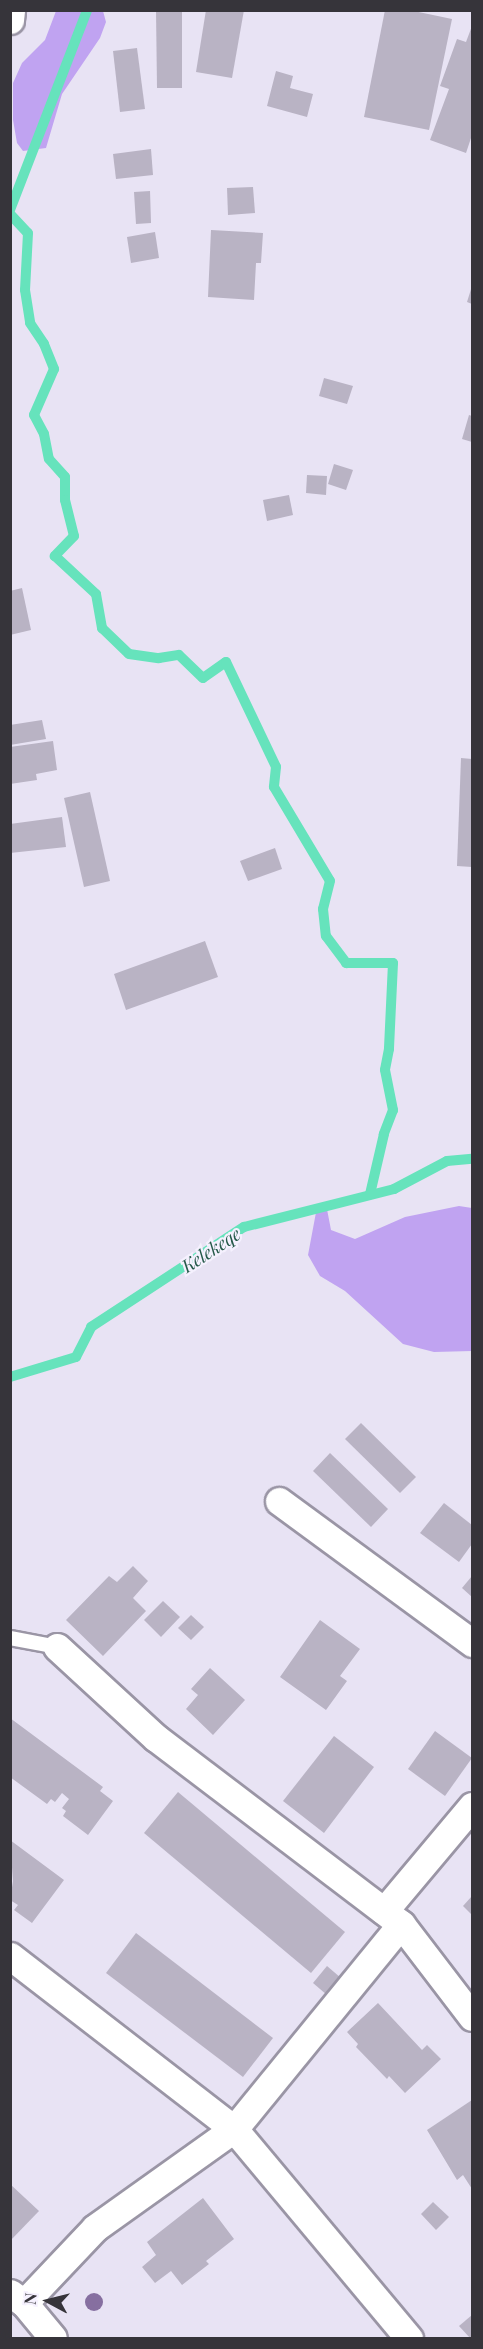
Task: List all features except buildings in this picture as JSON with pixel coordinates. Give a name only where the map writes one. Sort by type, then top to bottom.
[{"type":"street","points":[[10,20],[11,10]]},
{"type":"street","points":[[279,1502],[472,1643]]},
{"type":"street","points":[[57,1647],[156,1738],[393,1917],[472,2017]]},
{"type":"street","points":[[53,2338],[17,2298],[95,2228],[234,2129],[393,1917],[472,1806]]},
{"type":"street","points":[[10,1956],[234,2129],[409,2338]]},
{"type":"lane","points":[[10,1638],[57,1647]]},
{"type":"shaded area","points":[[56,11],[103,11],[106,22],[100,38],[62,94],[46,148],[23,151],[17,143],[13,120],[13,83],[22,63],[45,40]]},
{"type":"shaded area","points":[[326,1204],[331,1230],[355,1239],[405,1217],[459,1206],[472,1208],[472,1351],[434,1352],[403,1344],[345,1291],[320,1276],[308,1255],[317,1207]]},
{"type":"waterway","points":[[10,210],[87,10]]},
{"type":"waterway","points":[[10,214],[28,233],[25,290],[30,323],[44,344],[54,369],[34,415],[44,434],[49,459],[65,477],[65,500],[74,536],[55,556],[96,594],[102,628],[129,654],[159,658],[179,655],[203,678],[226,662],[276,767],[274,787],[330,881],[323,909],[326,936],[346,963],[393,963],[389,1049],[385,1070],[393,1110],[384,1134],[370,1194]]},
{"type":"waterway","name":"Kelekeqe","points":[[10,1377],[76,1357],[91,1327],[244,1227],[394,1189],[447,1161],[472,1159]]}]
